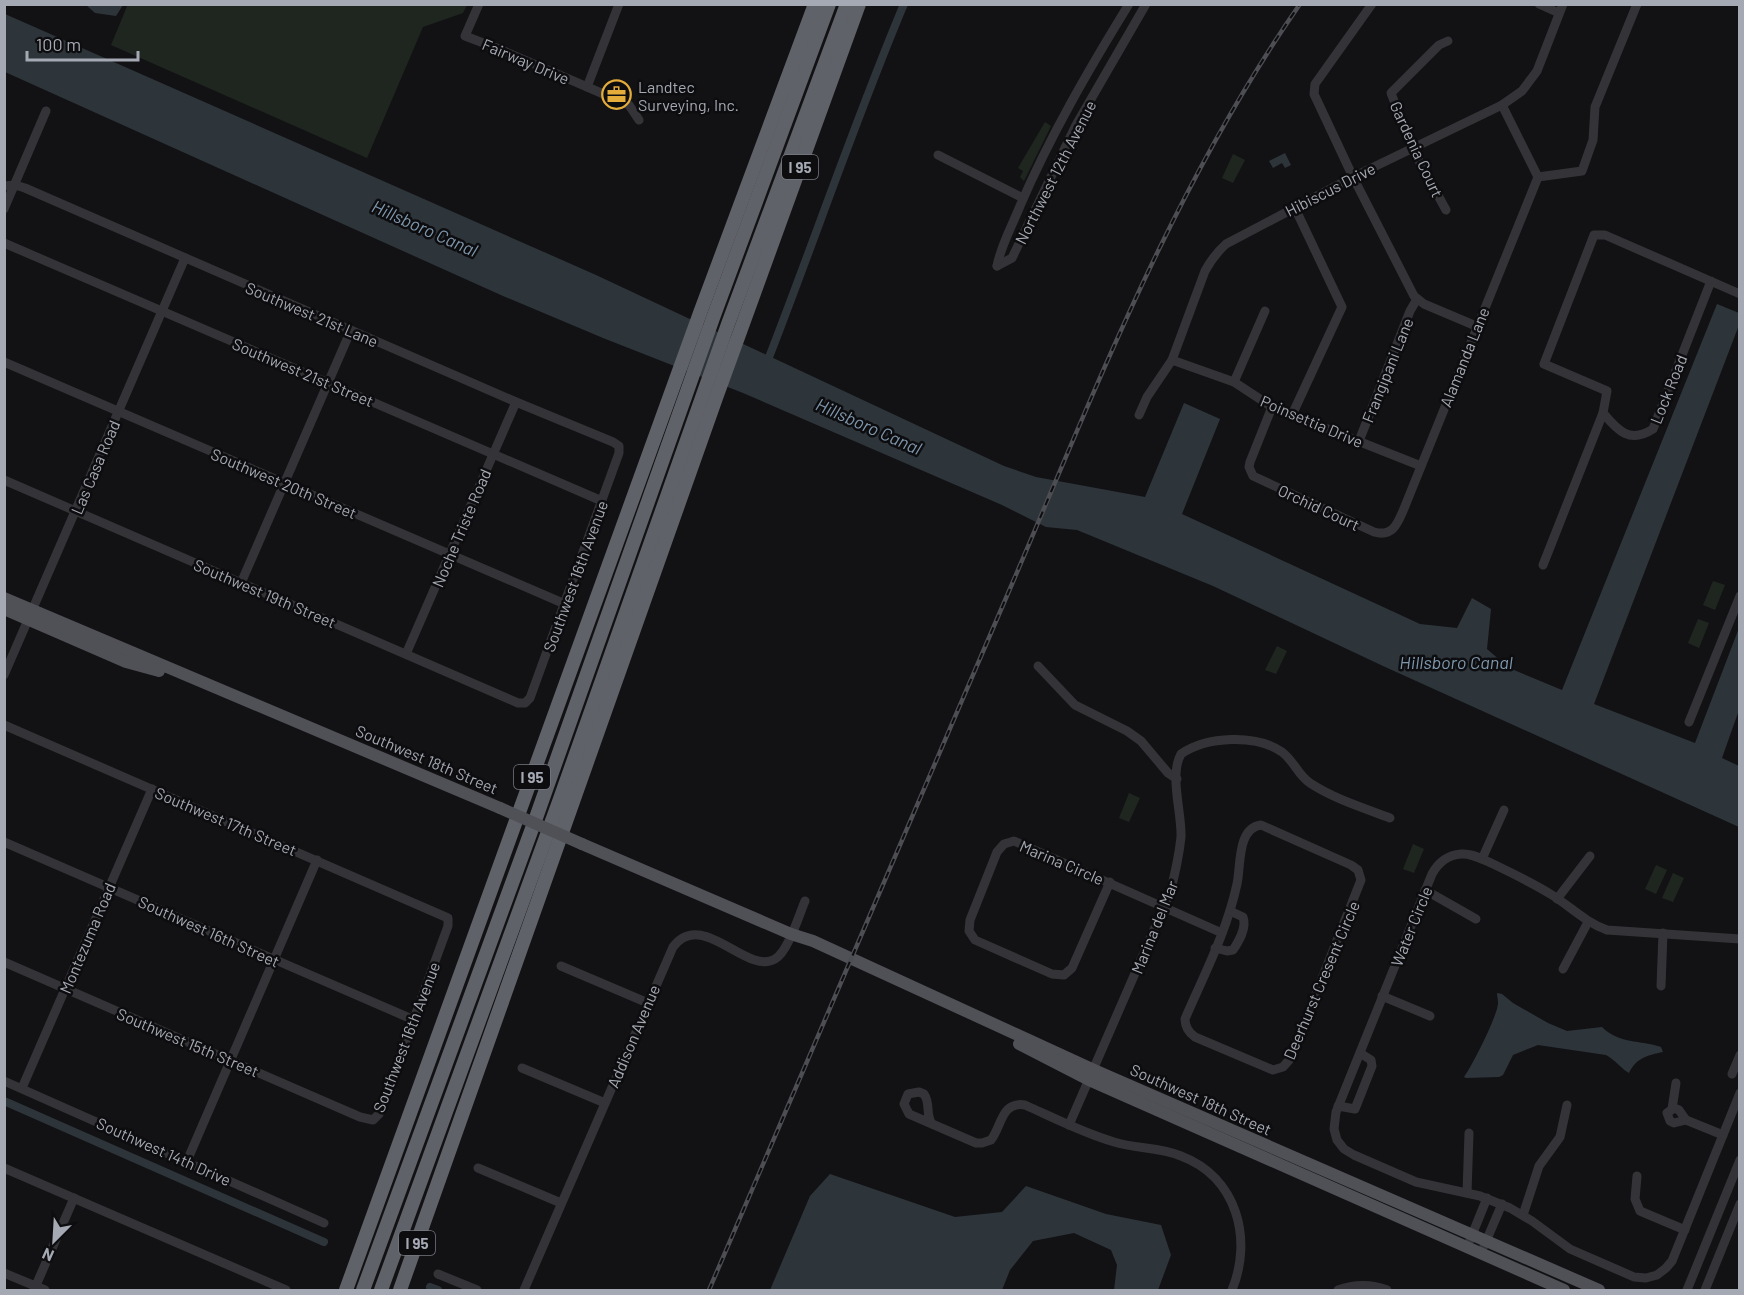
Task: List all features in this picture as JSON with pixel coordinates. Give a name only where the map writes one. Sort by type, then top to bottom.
[{"type":"highway","name":"I 95","points":[[347,1290],[707,315],[815,4]]},
{"type":"highway","points":[[707,315],[829,4]]},
{"type":"highway","points":[[735,327],[847,4]]},
{"type":"highway","name":"I 95","points":[[400,1290],[710,395],[859,4]]},
{"type":"highway","points":[[363,1290],[537,815],[682,383]]},
{"type":"highway","points":[[381,1290],[710,395]]},
{"type":"main road","name":"Southwest 18th Street","points":[[4,598],[31,615],[126,662],[214,688],[272,710],[791,934],[812,947],[1091,1075],[1470,1242],[1564,1290]]},
{"type":"main road","name":"Southwest 18th Street","points":[[4,609],[31,615]]},
{"type":"main road","name":"Southwest 18th Street","points":[[1483,1248],[1599,1290]]},
{"type":"street","name":"Fairway Drive","points":[[479,4],[465,36],[629,105],[639,120]]},
{"type":"street","name":"Fairway Drive","points":[[587,87],[619,4]]},
{"type":"street","name":"Northwest 12th Avenue","points":[[1129,4],[1063,118],[1023,198],[1000,251],[997,266],[1012,258],[1076,125],[1146,4]]},
{"type":"street","points":[[1372,4],[1315,84],[1314,94],[1408,288],[1417,299],[1476,326]]},
{"type":"street","points":[[1539,4],[1561,9]]},
{"type":"street","points":[[1502,105],[1538,177],[1582,171],[1593,140],[1595,107],[1637,4]]},
{"type":"street","name":"Hibiscus Drive","points":[[1139,415],[1172,360],[1212,258],[1226,244],[1294,206],[1502,105],[1522,91],[1537,71],[1561,9]]},
{"type":"street","name":"Gardenia Court","points":[[1446,210],[1412,148],[1391,93],[1439,45],[1448,41]]},
{"type":"street","points":[[4,209],[46,111]]},
{"type":"street","points":[[938,155],[1023,198]]},
{"type":"street","name":"Alamanda Lane","points":[[1386,533],[1398,524],[1538,177]]},
{"type":"street","name":"Southwest 21st Lane","points":[[4,186],[15,185],[619,446]]},
{"type":"street","points":[[1292,415],[1342,307],[1294,206]]},
{"type":"street","points":[[1543,566],[1603,414],[1607,391],[1545,364],[1594,235],[1605,235],[1740,294]]},
{"type":"street","name":"Southwest 21st Street","points":[[4,243],[602,501]]},
{"type":"street","name":"Las Casa Road","points":[[4,675],[185,258]]},
{"type":"street","name":"Lock Road","points":[[1603,414],[1617,430],[1632,436],[1643,436],[1653,429],[1711,281]]},
{"type":"street","name":"Frangipani Lane","points":[[1359,441],[1410,311],[1417,299]]},
{"type":"street","points":[[1233,382],[1265,311]]},
{"type":"street","points":[[241,583],[351,330]]},
{"type":"street","name":"Poinsettia Drive","points":[[1172,360],[1233,382],[1272,407],[1421,466]]},
{"type":"street","name":"Southwest 20th Street","points":[[4,362],[565,604]]},
{"type":"street","name":"Noche Triste Road","points":[[406,654],[516,402]]},
{"type":"street","name":"Orchid Court","points":[[1272,407],[1250,462],[1249,467],[1253,476],[1374,532],[1386,533]]},
{"type":"street","name":"Southwest 16th Avenue","points":[[525,703],[530,698],[565,604],[619,453],[619,446]]},
{"type":"street","name":"Southwest 19th Street","points":[[4,480],[518,703],[525,703]]},
{"type":"street","points":[[1689,722],[1740,596]]},
{"type":"street","points":[[1038,666],[1075,705],[1127,731],[1141,741],[1168,773],[1177,779]]},
{"type":"street","name":"Southwest 17th Street","points":[[4,725],[448,918]]},
{"type":"street","name":"Marina del Mar","points":[[1091,1075],[1164,907],[1176,872],[1181,837],[1177,764],[1181,754],[1202,743],[1226,739],[1273,747],[1287,756],[1304,778],[1314,785],[1390,818]]},
{"type":"street","name":"Montezuma Road","points":[[21,1088],[152,789]]},
{"type":"street","points":[[1482,859],[1504,810]]},
{"type":"street","name":"Deerhurst Cresent Circle","points":[[1256,826],[1266,826],[1351,865],[1360,875],[1360,886],[1356,897],[1290,1059],[1283,1067],[1273,1070],[1195,1037],[1187,1029],[1185,1019],[1230,911],[1239,874],[1244,837],[1251,828],[1256,826]]},
{"type":"street","name":"Southwest 16th Street","points":[[4,842],[414,1020]]},
{"type":"street","name":"Marina Circle","points":[[1009,842],[1020,843],[1110,882],[1072,969],[1064,975],[1052,974],[975,940],[969,931],[969,920],[997,852],[1009,842]]},
{"type":"street","name":"Water Circle","points":[[1740,939],[1615,931],[1588,922],[1529,881],[1473,855],[1461,854],[1444,860],[1434,869],[1425,890],[1338,1106],[1334,1117],[1334,1129],[1337,1140],[1349,1152],[1416,1182],[1487,1198],[1502,1204],[1523,1215],[1570,1249],[1629,1275],[1640,1278],[1652,1277],[1672,1261],[1740,1093]]},
{"type":"street","points":[[1557,899],[1590,856]]},
{"type":"street","points":[[187,1161],[317,860]]},
{"type":"street","points":[[1110,882],[1222,933]]},
{"type":"street","points":[[1425,890],[1476,920]]},
{"type":"street","name":"Addison Avenue","points":[[524,1290],[669,954],[683,937],[697,934],[755,959],[765,962],[774,960],[782,954],[806,902]]},
{"type":"street","points":[[1215,948],[1233,950],[1243,931],[1245,923],[1243,917],[1230,911]]},
{"type":"street","name":"Southwest 16th Avenue","points":[[373,1120],[379,1114],[414,1020],[448,926],[448,918]]},
{"type":"street","points":[[1563,969],[1588,922]]},
{"type":"street","points":[[1661,986],[1664,933]]},
{"type":"street","name":"Southwest 15th Street","points":[[4,962],[360,1117],[373,1120]]},
{"type":"street","points":[[561,966],[648,1003]]},
{"type":"street","points":[[1382,996],[1430,1016]]},
{"type":"street","points":[[1338,1106],[1354,1109],[1372,1066],[1371,1060],[1360,1053]]},
{"type":"street","points":[[1732,1074],[1740,1055]]},
{"type":"street","points":[[522,1068],[604,1103]]},
{"type":"street","points":[[1070,1125],[1091,1075]]},
{"type":"street","name":"Southwest 14th Drive","points":[[4,1081],[324,1222]]},
{"type":"street","points":[[1676,1083],[1672,1109],[1679,1110],[1686,1120],[1723,1135]]},
{"type":"street","points":[[932,1124],[976,1143],[987,1143],[994,1137],[1010,1106],[1025,1105],[1118,1143],[1159,1149],[1183,1156],[1216,1180],[1234,1207],[1241,1230],[1241,1263],[1232,1290]]},
{"type":"street","points":[[1523,1215],[1539,1166],[1560,1137],[1567,1105]]},
{"type":"street","points":[[1467,1193],[1469,1133]]},
{"type":"street","points":[[1687,1290],[1740,1160]]},
{"type":"street","points":[[4,1168],[286,1290]]},
{"type":"street","points":[[478,1168],[561,1203]]},
{"type":"street","points":[[1637,1176],[1635,1199],[1640,1211],[1685,1230]]},
{"type":"street","points":[[35,1288],[74,1198]]},
{"type":"street","points":[[1470,1242],[1487,1198]]},
{"type":"street","points":[[1483,1248],[1502,1204]]},
{"type":"street","points":[[1705,1290],[1740,1204]]},
{"type":"street","points":[[4,1273],[35,1288],[45,1290]]},
{"type":"street","points":[[438,1274],[477,1290]]},
{"type":"street","points":[[1338,1290],[1351,1286],[1367,1286],[1387,1290]]},
{"type":"shaded area","points":[[128,4],[467,5],[463,13],[423,27],[367,158],[111,45]]},
{"type":"shaded area","points":[[1045,122],[1051,126],[1024,181],[1020,177],[1023,171],[1018,168]]},
{"type":"shaded area","points":[[1233,154],[1245,160],[1233,183],[1222,178]]},
{"type":"shaded area","points":[[1713,581],[1725,585],[1715,610],[1703,605]]},
{"type":"shaded area","points":[[1698,619],[1709,623],[1699,648],[1688,643]]},
{"type":"shaded area","points":[[1277,646],[1287,651],[1276,674],[1265,670]]},
{"type":"shaded area","points":[[1129,793],[1140,798],[1129,822],[1119,818]]},
{"type":"shaded area","points":[[1413,844],[1424,849],[1414,873],[1403,869]]},
{"type":"shaded area","points":[[1656,865],[1667,870],[1656,894],[1645,889]]},
{"type":"shaded area","points":[[1673,873],[1684,878],[1673,902],[1662,898]]},
{"type":"water","points":[[86,5],[123,5],[116,16],[95,13]]},
{"type":"water","name":"Hillsboro Canal","points":[[5,14],[596,275],[1004,466],[1036,477],[1145,497],[1184,403],[1220,419],[1182,514],[1420,624],[1457,628],[1472,598],[1491,609],[1487,649],[1509,668],[1562,690],[1717,304],[1739,313],[1739,325],[1594,704],[1695,743],[1739,628],[1739,710],[1722,758],[1739,766],[1739,827],[1383,666],[1213,586],[1077,530],[1046,527],[1002,505],[743,393],[503,296],[5,72]]},
{"type":"water","points":[[1285,153],[1291,165],[1285,168],[1282,163],[1273,168],[1269,161]]},
{"type":"water","points":[[1497,993],[1548,1023],[1567,1031],[1602,1027],[1623,1039],[1661,1047],[1663,1052],[1643,1058],[1629,1073],[1606,1055],[1538,1045],[1513,1055],[1503,1075],[1499,1077],[1466,1078],[1464,1077],[1494,1018],[1498,1003]]},
{"type":"water","points":[[830,1174],[955,1217],[1002,1212],[1026,1186],[1106,1214],[1161,1225],[1171,1255],[1158,1290],[1114,1290],[1117,1265],[1111,1250],[1074,1233],[1033,1241],[1010,1270],[1002,1290],[770,1290],[810,1196]]},
{"type":"waterway","points":[[766,365],[904,4]]},
{"type":"waterway","points":[[4,1101],[324,1242]]},
{"type":"waterway","points":[[430,1287],[438,1290]]},
{"type":"railway","points":[[709,1290],[1075,434],[1141,286],[1215,142],[1256,72],[1300,4]]},
{"type":"place","name":"Landtec Surveying, Inc.","points":[[617,95]]}]
